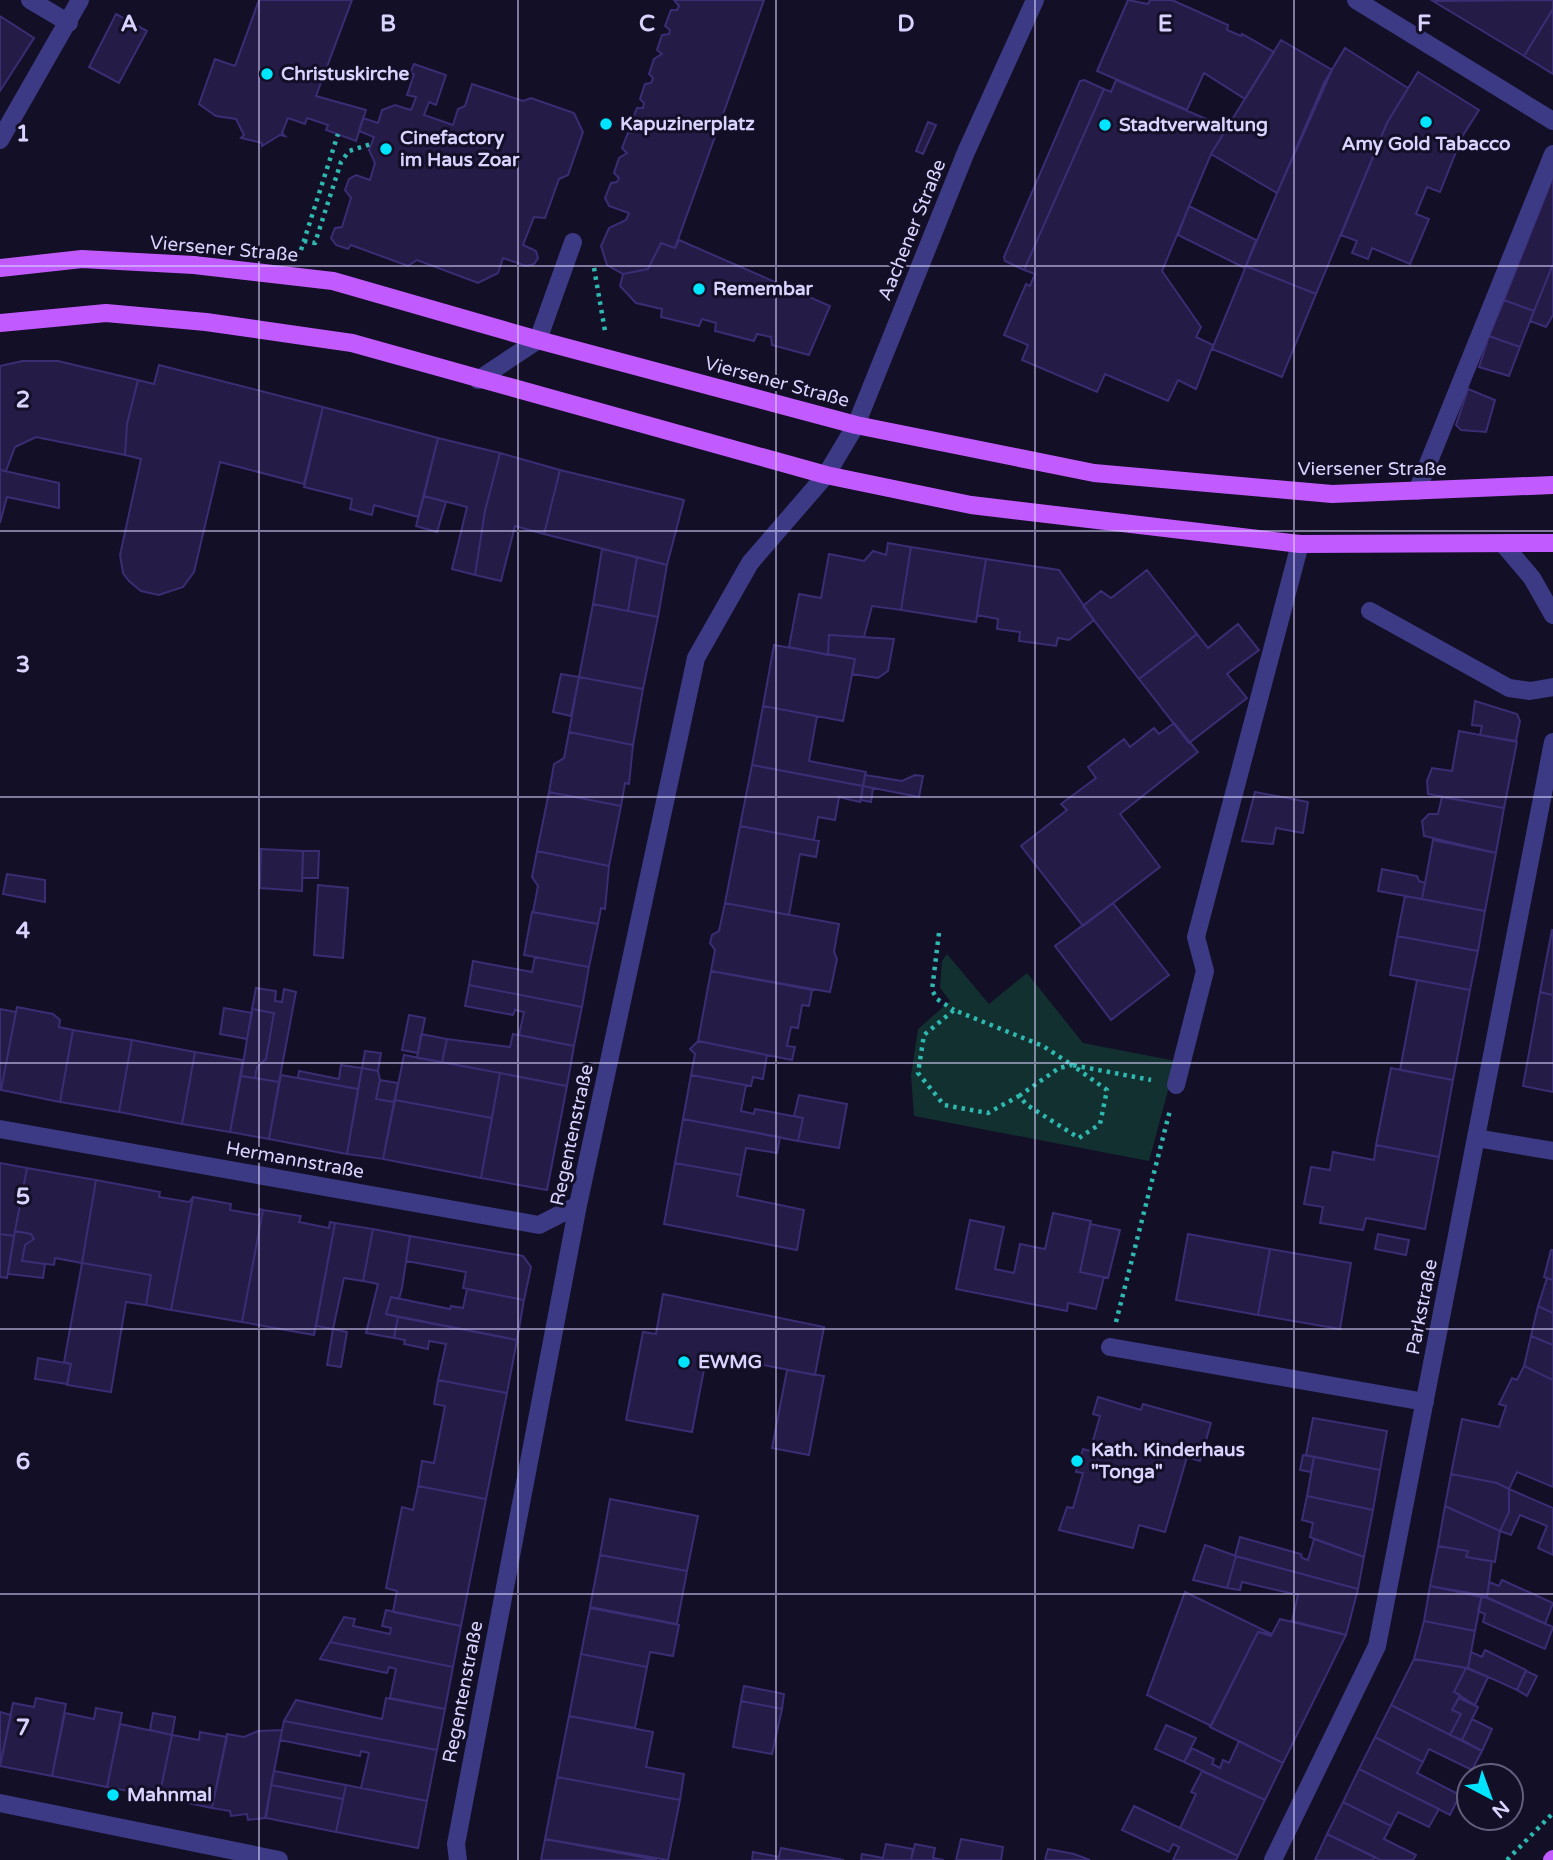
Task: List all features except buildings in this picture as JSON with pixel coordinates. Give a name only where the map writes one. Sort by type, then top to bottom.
[{"type":"main road","name":"Viersener Straße","points":[[0,268],[82,259],[194,265],[332,281],[538,340],[856,425],[1094,473],[1332,494],[1553,485]]},
{"type":"main road","points":[[0,323],[106,313],[206,322],[352,343],[826,475],[971,505],[1300,544],[1553,543]]},
{"type":"street","points":[[30,0],[69,23]]},
{"type":"street","points":[[0,141],[69,23],[79,0]]},
{"type":"street","name":"Aachener Straße","points":[[826,475],[856,425],[966,152],[1035,0]]},
{"type":"street","points":[[1356,0],[1553,121]]},
{"type":"street","points":[[1417,491],[1553,154]]},
{"type":"street","points":[[478,380],[538,340],[573,242]]},
{"type":"street","name":"Regentenstraße","points":[[457,1852],[578,1205],[696,658],[750,563],[826,475]]},
{"type":"street","points":[[1176,1086],[1205,971],[1196,937],[1300,544]]},
{"type":"street","points":[[1503,545],[1532,578],[1553,615]]},
{"type":"street","points":[[1370,611],[1509,688],[1530,691],[1553,687]]},
{"type":"street","name":"Parkstraße","points":[[1273,1860],[1377,1646],[1553,743]]},
{"type":"street","name":"Hermannstraße","points":[[0,1129],[539,1226],[578,1205]]},
{"type":"street","points":[[1476,1138],[1553,1152]]},
{"type":"street","points":[[1110,1347],[1425,1402]]},
{"type":"street","points":[[0,1803],[279,1860]]},
{"type":"path","points":[[307,233],[338,134]]},
{"type":"path","points":[[304,241],[315,243],[341,162],[349,151],[371,144]]},
{"type":"path","points":[[596,276],[610,359]]},
{"type":"path","points":[[939,933],[932,990],[937,999],[954,1010],[1043,1046],[1107,1090],[1100,1124],[1079,1138],[1019,1096]]},
{"type":"path","points":[[954,1010],[924,1035],[918,1073],[944,1105],[988,1113],[1019,1096],[1059,1068],[1072,1065],[1176,1086],[1110,1347]]},
{"type":"path","points":[[1507,1860],[1553,1813]]},
{"type":"green space","points":[[947,954],[989,1004],[1027,973],[1083,1043],[1176,1061],[1149,1161],[914,1116],[911,1075],[918,1029],[950,1001],[940,988],[942,961]]},
{"type":"place","name":"Christuskirche","points":[[267,74]]},
{"type":"place","name":"Amy Gold Tabacco","points":[[1426,122]]},
{"type":"place","name":"Kapuzinerplatz","points":[[606,124]]},
{"type":"place","name":"Stadtverwaltung","points":[[1105,125]]},
{"type":"place","name":"Cinefactory im Haus Zoar","points":[[386,149]]},
{"type":"place","name":"Remembar","points":[[699,289]]},
{"type":"place","name":"EWMG","points":[[684,1362]]},
{"type":"place","name":"Kath. Kinderhaus \"Tonga\"","points":[[1077,1461]]},
{"type":"place","name":"Mahnmal","points":[[113,1795]]}]
